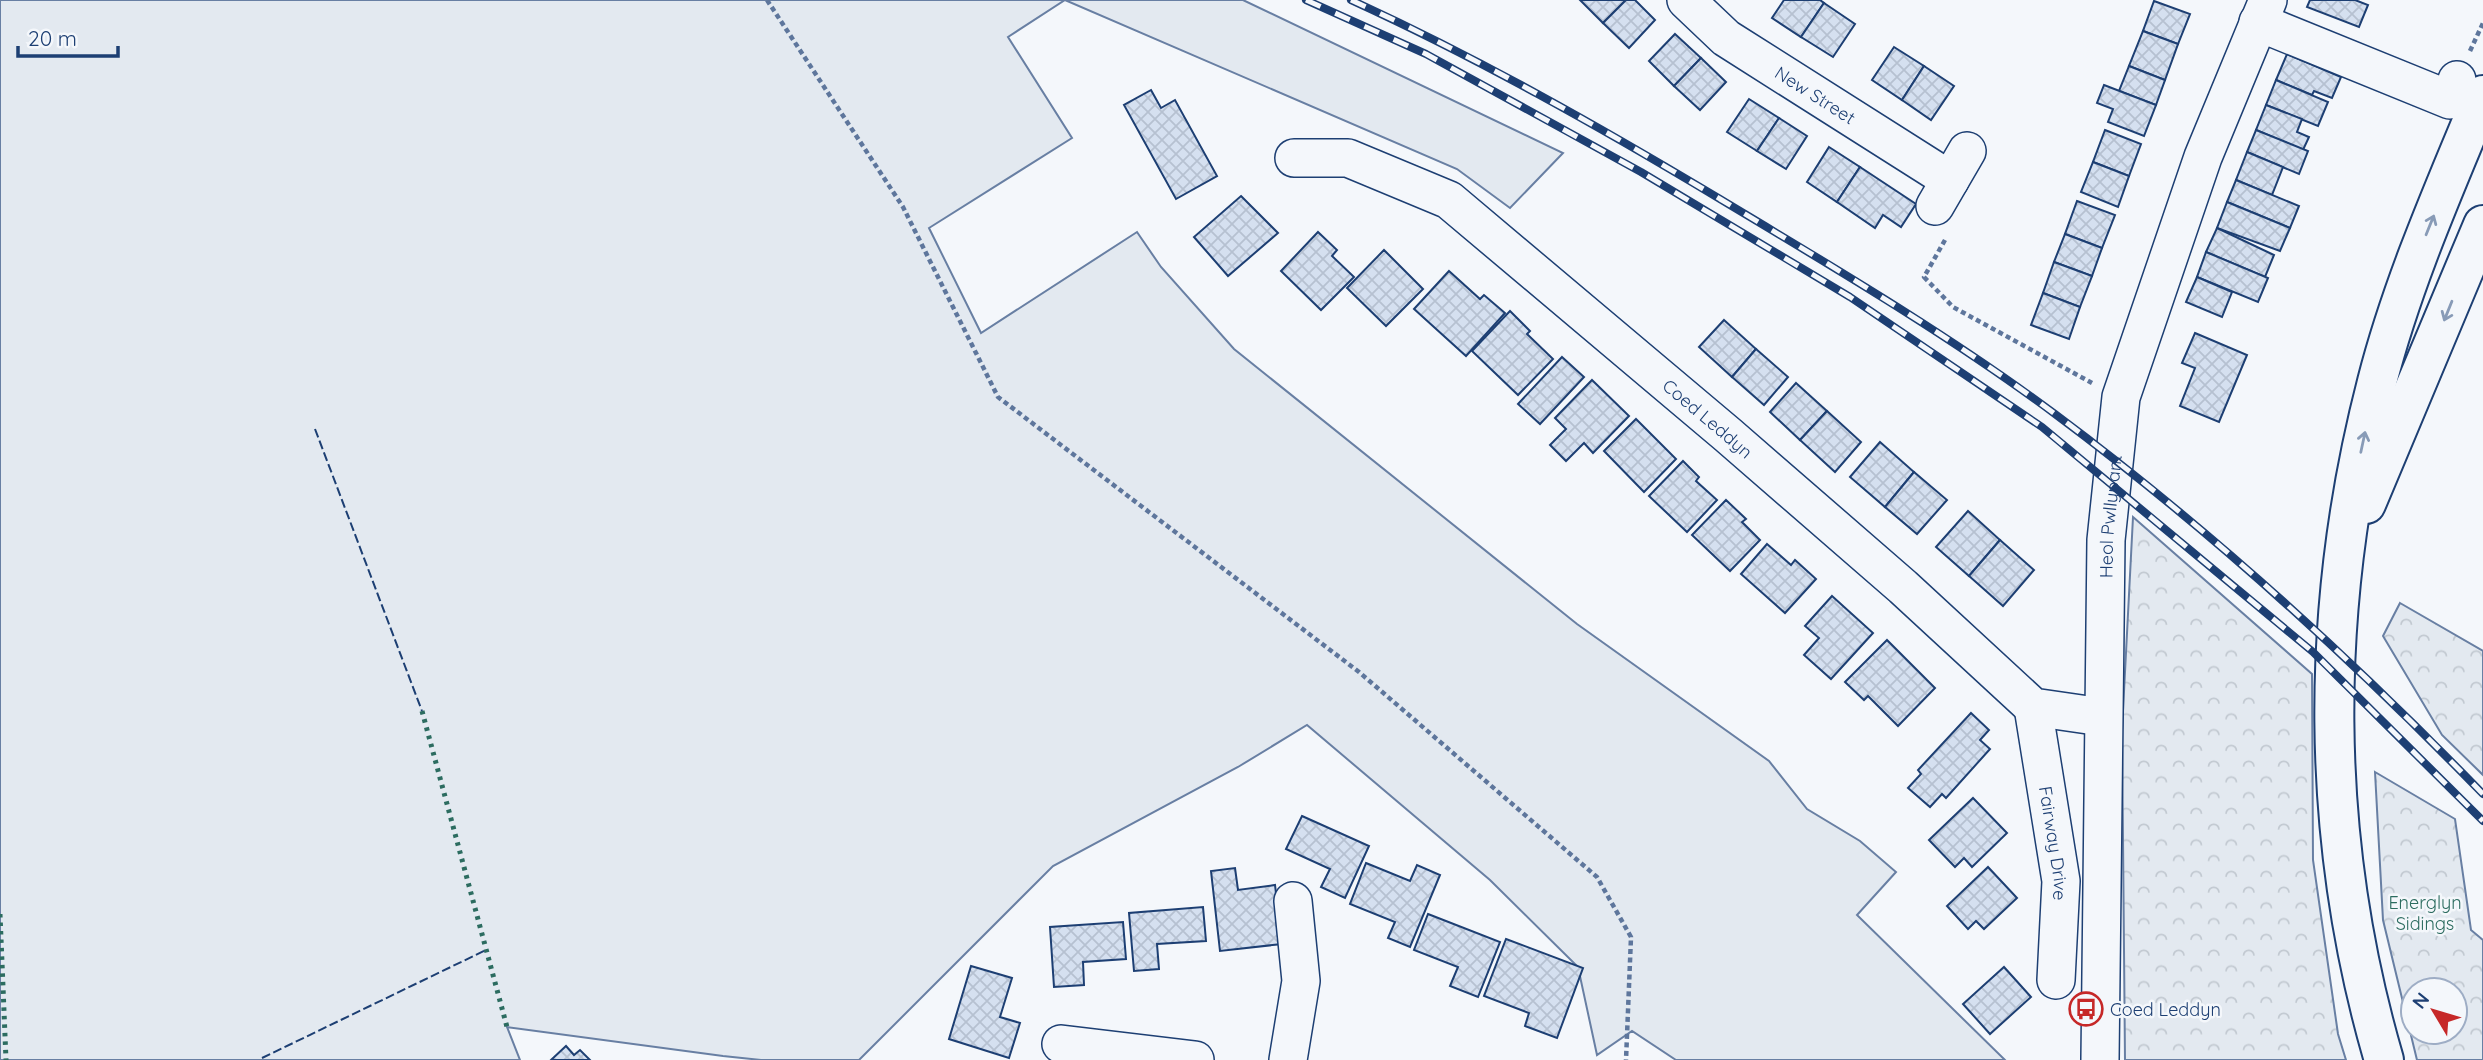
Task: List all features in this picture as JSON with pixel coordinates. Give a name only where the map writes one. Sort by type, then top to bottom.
[{"type":"main road","points":[[2384,1060],[2360,971],[2341,860],[2336,804],[2334,690],[2343,558],[2362,444],[2377,380],[2421,250],[2470,88]]},
{"type":"main road","points":[[2343,558],[2405,417],[2483,225]]},
{"type":"street","name":"New Street","points":[[1686,0],[1726,38],[1950,192]]},
{"type":"street","points":[[2263,11],[2450,100],[2470,88]]},
{"type":"street","name":"Heol Pwllypant","points":[[2101,1060],[2102,717],[2106,540],[2121,397],[2203,157],[2263,11]]},
{"type":"street","name":"Coed Leddyn","points":[[1294,158],[1348,158],[1450,200],[1524,260],[1841,533],[2033,707]]},
{"type":"street","points":[[2033,707],[2102,717]]},
{"type":"street","name":"Fairway Drive","points":[[2033,707],[2061,881],[2056,980]]},
{"type":"street","points":[[1288,1060],[1301,981],[1293,901]]},
{"type":"street","points":[[1061,1044],[1195,1060]]},
{"type":"path","points":[[767,0],[903,207],[998,397],[1359,672],[1597,877],[1630,937],[1626,1060]]},
{"type":"path","points":[[1950,192],[1924,277],[1953,307],[2070,373]]},
{"type":"green space","points":[[0,0],[1065,0],[1008,37],[1072,138],[929,228],[981,333],[1137,232],[1161,267],[1234,349],[1577,624],[1769,761],[1807,809],[1860,841],[1896,872],[1857,915],[2005,1060],[1676,1060],[1632,1031],[1597,1055],[1578,967],[1490,880],[1307,725],[1238,767],[1053,866],[859,1060],[761,1060],[507,1027],[520,1060],[0,1060]]},
{"type":"green space","points":[[1065,0],[1243,0],[1563,153],[1510,208],[1457,169]]},
{"type":"green space","points":[[2133,517],[2312,674],[2313,860],[2338,1034],[2346,1060],[2125,1060],[2122,730]]},
{"type":"green space","points":[[2400,603],[2483,651],[2483,775],[2442,735],[2383,636]]},
{"type":"green space","name":"Energlyn Sidings","points":[[2375,772],[2455,819],[2471,930],[2483,940],[2483,1060],[2417,1060],[2414,1046],[2469,1046],[2469,976],[2399,976],[2399,986],[2383,920]]},
{"type":"building","points":[[1580,0],[1626,0],[1603,23]]},
{"type":"building","points":[[1626,0],[1635,0],[1655,20],[1629,48],[1603,23]]},
{"type":"building","points":[[1784,0],[1820,0],[1824,3],[1801,37],[1772,18]]},
{"type":"building","points":[[2310,0],[2355,0],[2368,5],[2359,27],[2307,7]]},
{"type":"building","points":[[2154,1],[2190,14],[2178,44],[2143,31]]},
{"type":"building","points":[[1824,3],[1855,24],[1833,57],[1801,37]]},
{"type":"building","points":[[2143,31],[2178,44],[2165,80],[2129,66]]},
{"type":"building","points":[[1675,34],[1701,58],[1674,86],[1649,61]]},
{"type":"building","points":[[1894,47],[1924,66],[1902,100],[1872,80]]},
{"type":"building","points":[[2287,54],[2341,77],[2332,98],[2314,91],[2312,95],[2276,80]]},
{"type":"building","points":[[1701,58],[1726,82],[1700,110],[1674,86]]},
{"type":"building","points":[[1924,66],[1954,86],[1931,120],[1902,100]]},
{"type":"building","points":[[2129,66],[2165,80],[2156,105],[2119,91]]},
{"type":"building","points":[[2276,80],[2328,102],[2318,126],[2266,105]]},
{"type":"building","points":[[2104,85],[2156,105],[2144,136],[2108,122],[2113,109],[2097,103]]},
{"type":"building","points":[[1151,90],[1161,108],[1175,100],[1217,176],[1176,199],[1124,105]]},
{"type":"building","points":[[1749,99],[1779,118],[1757,151],[1727,132]]},
{"type":"building","points":[[2266,105],[2302,119],[2297,132],[2309,137],[2303,150],[2256,130]]},
{"type":"building","points":[[1779,118],[1807,136],[1786,169],[1757,151]]},
{"type":"building","points":[[2105,130],[2141,144],[2129,176],[2093,162]]},
{"type":"building","points":[[2256,130],[2308,151],[2299,174],[2247,152]]},
{"type":"building","points":[[1829,147],[1860,167],[1837,202],[1807,182]]},
{"type":"building","points":[[2247,152],[2283,167],[2272,195],[2236,180]]},
{"type":"building","points":[[2093,162],[2129,176],[2118,207],[2081,192]]},
{"type":"building","points":[[1860,167],[1916,204],[1901,227],[1883,215],[1875,228],[1837,202]]},
{"type":"building","points":[[2236,180],[2299,206],[2290,228],[2227,202]]},
{"type":"building","points":[[1241,196],[1278,233],[1228,276],[1194,237]]},
{"type":"building","points":[[2077,201],[2115,215],[2102,248],[2065,234]]},
{"type":"building","points":[[2227,202],[2290,228],[2280,251],[2217,228]]},
{"type":"building","points":[[2217,228],[2274,255],[2265,277],[2206,252]]},
{"type":"building","points":[[1318,232],[1337,250],[1332,256],[1354,277],[1321,310],[1281,271]]},
{"type":"building","points":[[2065,234],[2102,248],[2092,276],[2054,262]]},
{"type":"building","points":[[1384,250],[1423,289],[1386,326],[1347,288]]},
{"type":"building","points":[[2206,252],[2268,278],[2258,302],[2197,277]]},
{"type":"building","points":[[2054,262],[2092,276],[2080,307],[2043,293]]},
{"type":"building","points":[[1449,271],[1480,299],[1484,295],[1505,313],[1466,356],[1414,309]]},
{"type":"building","points":[[2197,277],[2232,292],[2222,317],[2186,302]]},
{"type":"building","points":[[2043,293],[2080,307],[2069,339],[2031,325]]},
{"type":"building","points":[[1510,311],[1530,331],[1527,334],[1553,359],[1518,395],[1472,351]]},
{"type":"building","points":[[1724,320],[1756,349],[1732,377],[1699,347]]},
{"type":"building","points":[[2195,333],[2247,355],[2219,422],[2180,406],[2195,368],[2182,363]]},
{"type":"building","points":[[1756,349],[1788,377],[1764,405],[1732,377]]},
{"type":"building","points":[[1562,357],[1584,377],[1540,424],[1518,404]]},
{"type":"building","points":[[1592,380],[1629,416],[1593,453],[1584,443],[1566,461],[1550,445],[1566,429],[1555,418]]},
{"type":"building","points":[[1796,383],[1827,411],[1800,440],[1770,412]]},
{"type":"building","points":[[1827,411],[1861,442],[1835,472],[1800,440]]},
{"type":"building","points":[[1636,419],[1676,459],[1644,492],[1604,451]]},
{"type":"building","points":[[1880,442],[1914,472],[1885,507],[1850,477]]},
{"type":"building","points":[[1683,461],[1699,477],[1696,481],[1717,500],[1687,532],[1649,496]]},
{"type":"building","points":[[1914,472],[1947,500],[1917,534],[1885,507]]},
{"type":"building","points":[[1726,500],[1746,519],[1742,522],[1760,540],[1730,571],[1692,535]]},
{"type":"building","points":[[1968,511],[2000,540],[1969,576],[1936,547]]},
{"type":"building","points":[[2000,540],[2034,570],[2003,606],[1969,576]]},
{"type":"building","points":[[1767,544],[1791,565],[1795,560],[1816,579],[1785,613],[1741,574]]},
{"type":"building","points":[[1832,596],[1873,633],[1831,679],[1804,655],[1819,638],[1805,626]]},
{"type":"building","points":[[1887,640],[1935,688],[1898,726],[1868,696],[1864,700],[1845,682]]},
{"type":"building","points":[[1971,713],[1989,730],[1980,740],[1990,749],[1946,798],[1942,794],[1930,807],[1908,788],[1921,774],[1918,770]]},
{"type":"building","points":[[1973,798],[2007,833],[1972,867],[1964,858],[1955,867],[1929,840]]},
{"type":"building","points":[[1302,816],[1369,846],[1345,898],[1321,887],[1330,869],[1286,849]]},
{"type":"building","points":[[1366,863],[1410,881],[1417,865],[1440,875],[1410,947],[1388,938],[1395,922],[1350,904]]},
{"type":"building","points":[[1988,867],[2017,898],[1984,929],[1976,921],[1968,929],[1947,906]]},
{"type":"building","points":[[1235,868],[1238,890],[1275,885],[1282,944],[1220,951],[1211,871]]},
{"type":"building","points":[[1203,907],[1206,941],[1157,944],[1159,969],[1134,971],[1129,913]]},
{"type":"building","points":[[1428,914],[1500,942],[1478,997],[1450,986],[1458,967],[1414,950]]},
{"type":"building","points":[[1123,922],[1126,959],[1083,962],[1084,985],[1054,987],[1050,927]]},
{"type":"building","points":[[1506,939],[1583,968],[1557,1038],[1525,1026],[1529,1013],[1484,996]]},
{"type":"building","points":[[971,966],[1012,978],[1000,1017],[1020,1023],[1009,1058],[949,1039]]},
{"type":"building","points":[[2004,967],[2031,997],[1990,1034],[1963,1004]]},
{"type":"building","points":[[566,1046],[574,1055],[580,1050],[590,1060],[551,1060]]},
{"type":"railway","points":[[1306,0],[1426,54],[1641,172],[1850,297],[2042,427],[2313,652],[2483,821]]},
{"type":"railway","points":[[1351,0],[1492,69],[1630,146],[1890,302],[2015,385],[2112,457],[2223,548],[2382,693],[2483,794]]},
{"type":"hedge","points":[[422,711],[507,1027]]},
{"type":"hedge","points":[[0,914],[6,1060]]},
{"type":"fence","points":[[315,429],[422,711]]},
{"type":"fence","points":[[262,1058],[486,950]]},
{"type":"place","name":"Coed Leddyn","points":[[2086,1009]]}]
